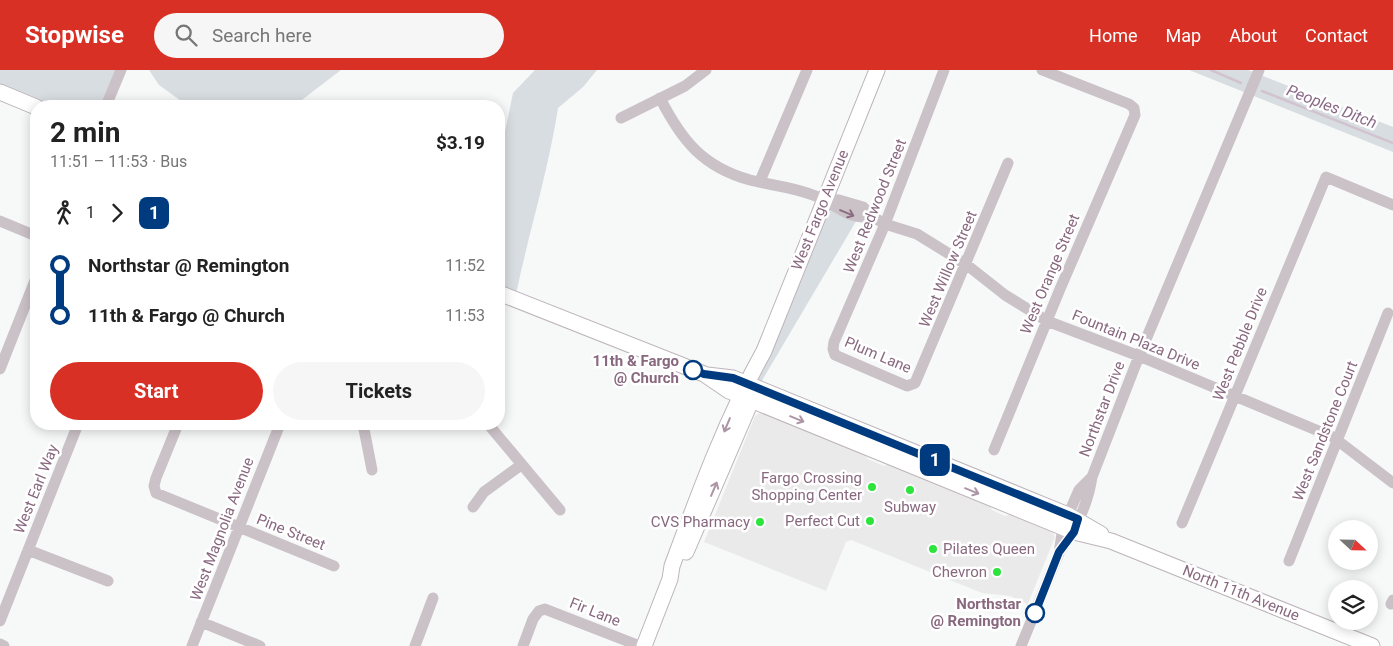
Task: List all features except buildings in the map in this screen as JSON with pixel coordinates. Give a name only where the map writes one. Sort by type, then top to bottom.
[{"type":"main road","name":"West Fargo Avenue","points":[[644,646],[670,579],[678,570],[696,532],[764,350],[877,70]]},
{"type":"main road","points":[[0,92],[30,104]]},
{"type":"main road","name":"North 11th Avenue","points":[[505,295],[704,374],[733,378],[748,392],[878,453],[1071,523]]},
{"type":"main road","name":"North 11th Avenue","points":[[748,392],[962,470],[1111,541],[1372,646]]},
{"type":"main road","name":"North 11th Avenue","points":[[878,453],[897,449],[947,470],[962,470]]},
{"type":"street","points":[[108,100],[121,70]]},
{"type":"street","points":[[621,118],[685,86],[706,70]]},
{"type":"street","points":[[760,182],[807,70]]},
{"type":"street","name":"West Redwood Street","points":[[833,353],[834,342],[885,224],[944,70]]},
{"type":"street","name":"West Orange Street","points":[[994,450],[1046,321],[1129,132],[1136,111],[1128,104],[1042,70]]},
{"type":"street","name":"Northstar Drive","points":[[1021,646],[1071,523],[1079,490],[1092,477],[1139,356],[1259,70]]},
{"type":"street","name":"Fountain Plaza Drive","points":[[660,98],[681,136],[709,162],[725,171],[760,182],[808,193],[825,199],[837,209],[858,218],[873,217],[885,224],[917,234],[967,265],[1005,296],[1046,321],[1139,356],[1337,440],[1393,482]]},
{"type":"street","name":"West Willow Street","points":[[912,385],[920,372],[967,265],[1008,163]]},
{"type":"street","name":"West Pebble Drive","points":[[1182,523],[1326,176],[1393,205]]},
{"type":"street","points":[[0,221],[30,234]]},
{"type":"street","points":[[0,369],[4,345],[30,291]]},
{"type":"street","name":"West Sandstone Court","points":[[1289,561],[1388,313]]},
{"type":"street","name":"Plum Lane","points":[[833,353],[882,377],[907,386],[912,385]]},
{"type":"street","name":"West Earl Way","points":[[0,621],[76,430]]},
{"type":"street","name":"Pine Street","points":[[176,430],[156,478],[154,491],[158,495],[334,566]]},
{"type":"street","name":"West Magnolia Avenue","points":[[192,646],[278,430]]},
{"type":"street","points":[[364,430],[372,470]]},
{"type":"street","points":[[493,430],[560,510]]},
{"type":"street","points":[[472,507],[484,492],[521,465]]},
{"type":"street","points":[[28,550],[108,581]]},
{"type":"street","points":[[414,646],[432,598]]},
{"type":"street","name":"Fir Lane","points":[[523,646],[533,619],[539,611],[551,611],[640,646]]},
{"type":"street","points":[[201,622],[260,646]]},
{"type":"street","points":[[0,644],[4,646]]},
{"type":"shaded area","points":[[0,70],[121,70],[108,100],[30,100],[30,104],[0,92]]},
{"type":"shaded area","points":[[149,70],[341,70],[302,100],[180,100],[159,85]]},
{"type":"shaded area","points":[[535,70],[597,70],[583,87],[558,108],[549,156],[515,299],[505,295],[505,132],[513,93]]},
{"type":"shaded area","points":[[1189,70],[1248,70],[1393,127],[1393,152]]},
{"type":"shaded area","points":[[817,196],[858,218],[757,389],[745,384],[803,247]]},
{"type":"shaded area","points":[[761,412],[865,455],[868,459],[884,466],[889,464],[989,505],[992,510],[1005,516],[1011,514],[1052,530],[1055,537],[1027,606],[1026,603],[1010,596],[982,593],[851,540],[846,542],[826,591],[704,542],[755,416]]},
{"type":"waterway","name":"Peoples Ditch","points":[[1211,70],[1241,83]]},
{"type":"waterway","name":"Peoples Ditch","points":[[1262,91],[1393,143]]},
{"type":"bus line","name":"1","points":[[693,370],[704,374],[733,378],[1078,519],[1074,532],[1059,552],[1035,613]]},
{"type":"place","name":"11th & Fargo @ Church","points":[[693,370]]},
{"type":"place","name":"Fargo Crossing Shopping Center","points":[[872,487]]},
{"type":"place","name":"Subway","points":[[910,490]]},
{"type":"place","name":"Perfect Cut","points":[[870,521]]},
{"type":"place","name":"CVS Pharmacy","points":[[760,522]]},
{"type":"place","name":"Pilates Queen","points":[[933,549]]},
{"type":"place","name":"Chevron","points":[[997,572]]},
{"type":"place","name":"Northstar @ Remington","points":[[1035,613]]}]
